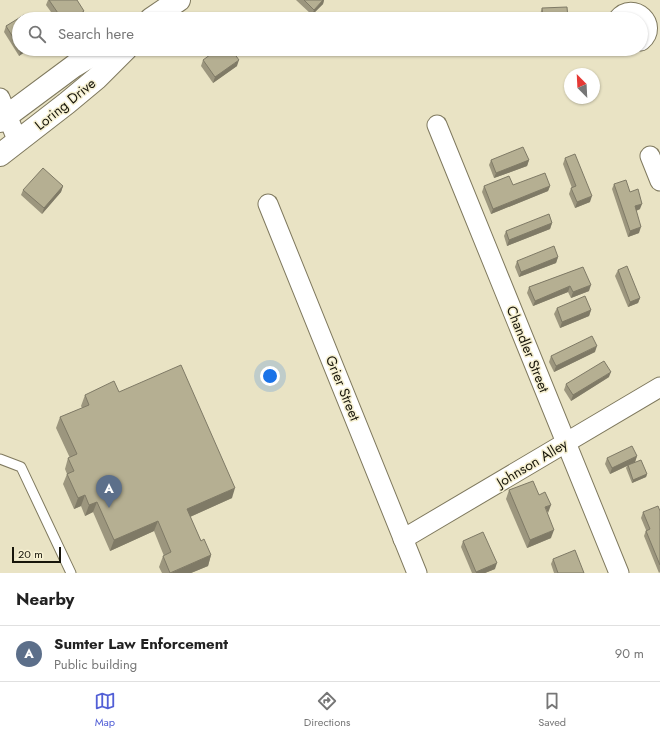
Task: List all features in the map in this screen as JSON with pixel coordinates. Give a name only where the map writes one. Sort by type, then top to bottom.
[{"type":"street","points":[[623,12],[629,6],[636,5],[643,6],[656,15],[652,32],[648,37]]},
{"type":"street","name":"Loring Drive","points":[[2,112],[90,56]]},
{"type":"street","name":"Loring Drive","points":[[0,155],[97,78],[119,56]]},
{"type":"street","points":[[2,112],[18,142]]},
{"type":"street","name":"Chandler Street","points":[[438,125],[619,573]]},
{"type":"street","points":[[650,156],[660,181]]},
{"type":"street","name":"Grier Street","points":[[268,204],[417,573]]},
{"type":"street","name":"Johnson Alley","points":[[403,539],[660,387]]},
{"type":"lane","points":[[0,459],[21,467],[71,573]]},
{"type":"building","points":[[49,0],[77,0],[84,11],[83,12],[57,12]]},
{"type":"building","points":[[304,0],[323,0],[314,10]]},
{"type":"building","points":[[567,7],[567,12],[542,12],[542,8]]},
{"type":"building","points":[[12,22],[12,36],[6,26]]},
{"type":"building","points":[[208,56],[236,56],[239,60],[215,77],[203,60]]},
{"type":"building","points":[[523,147],[529,160],[496,173],[491,160]]},
{"type":"building","points":[[575,154],[592,196],[577,202],[571,188],[576,186],[565,158]]},
{"type":"building","points":[[43,168],[63,186],[44,208],[23,190]]},
{"type":"building","points":[[545,173],[550,186],[493,209],[484,186],[509,176],[513,185]]},
{"type":"building","points":[[626,180],[630,192],[638,189],[642,204],[635,206],[641,227],[630,231],[614,184]]},
{"type":"building","points":[[549,214],[552,223],[509,240],[506,231]]},
{"type":"building","points":[[554,246],[558,257],[521,272],[517,261]]},
{"type":"building","points":[[627,266],[640,298],[630,302],[618,270]]},
{"type":"building","points":[[583,267],[591,285],[573,292],[570,286],[535,301],[529,287]]},
{"type":"building","points":[[585,296],[591,310],[562,322],[557,308]]},
{"type":"building","points":[[592,336],[597,346],[556,366],[551,356]]},
{"type":"building","points":[[604,361],[611,372],[573,395],[566,384]]},
{"type":"building","points":[[181,365],[235,488],[187,509],[201,541],[204,539],[211,555],[170,573],[163,556],[171,552],[158,521],[114,540],[97,502],[89,505],[85,495],[78,498],[67,474],[74,471],[68,458],[77,454],[60,417],[89,405],[85,395],[114,381],[119,392]]},
{"type":"building","points":[[632,446],[637,456],[612,468],[607,458]]},
{"type":"building","points":[[641,460],[647,474],[633,480],[628,465]]},
{"type":"building","points":[[533,481],[539,495],[545,492],[551,505],[545,507],[554,530],[530,540],[509,490]]},
{"type":"building","points":[[658,506],[660,511],[660,565],[646,531],[650,529],[643,512]]},
{"type":"building","points":[[483,532],[497,563],[476,572],[463,541]]},
{"type":"building","points":[[575,550],[584,573],[558,573],[553,559]]},
{"type":"place","name":"Sumter Law Enforcement","points":[[109,508]]}]
